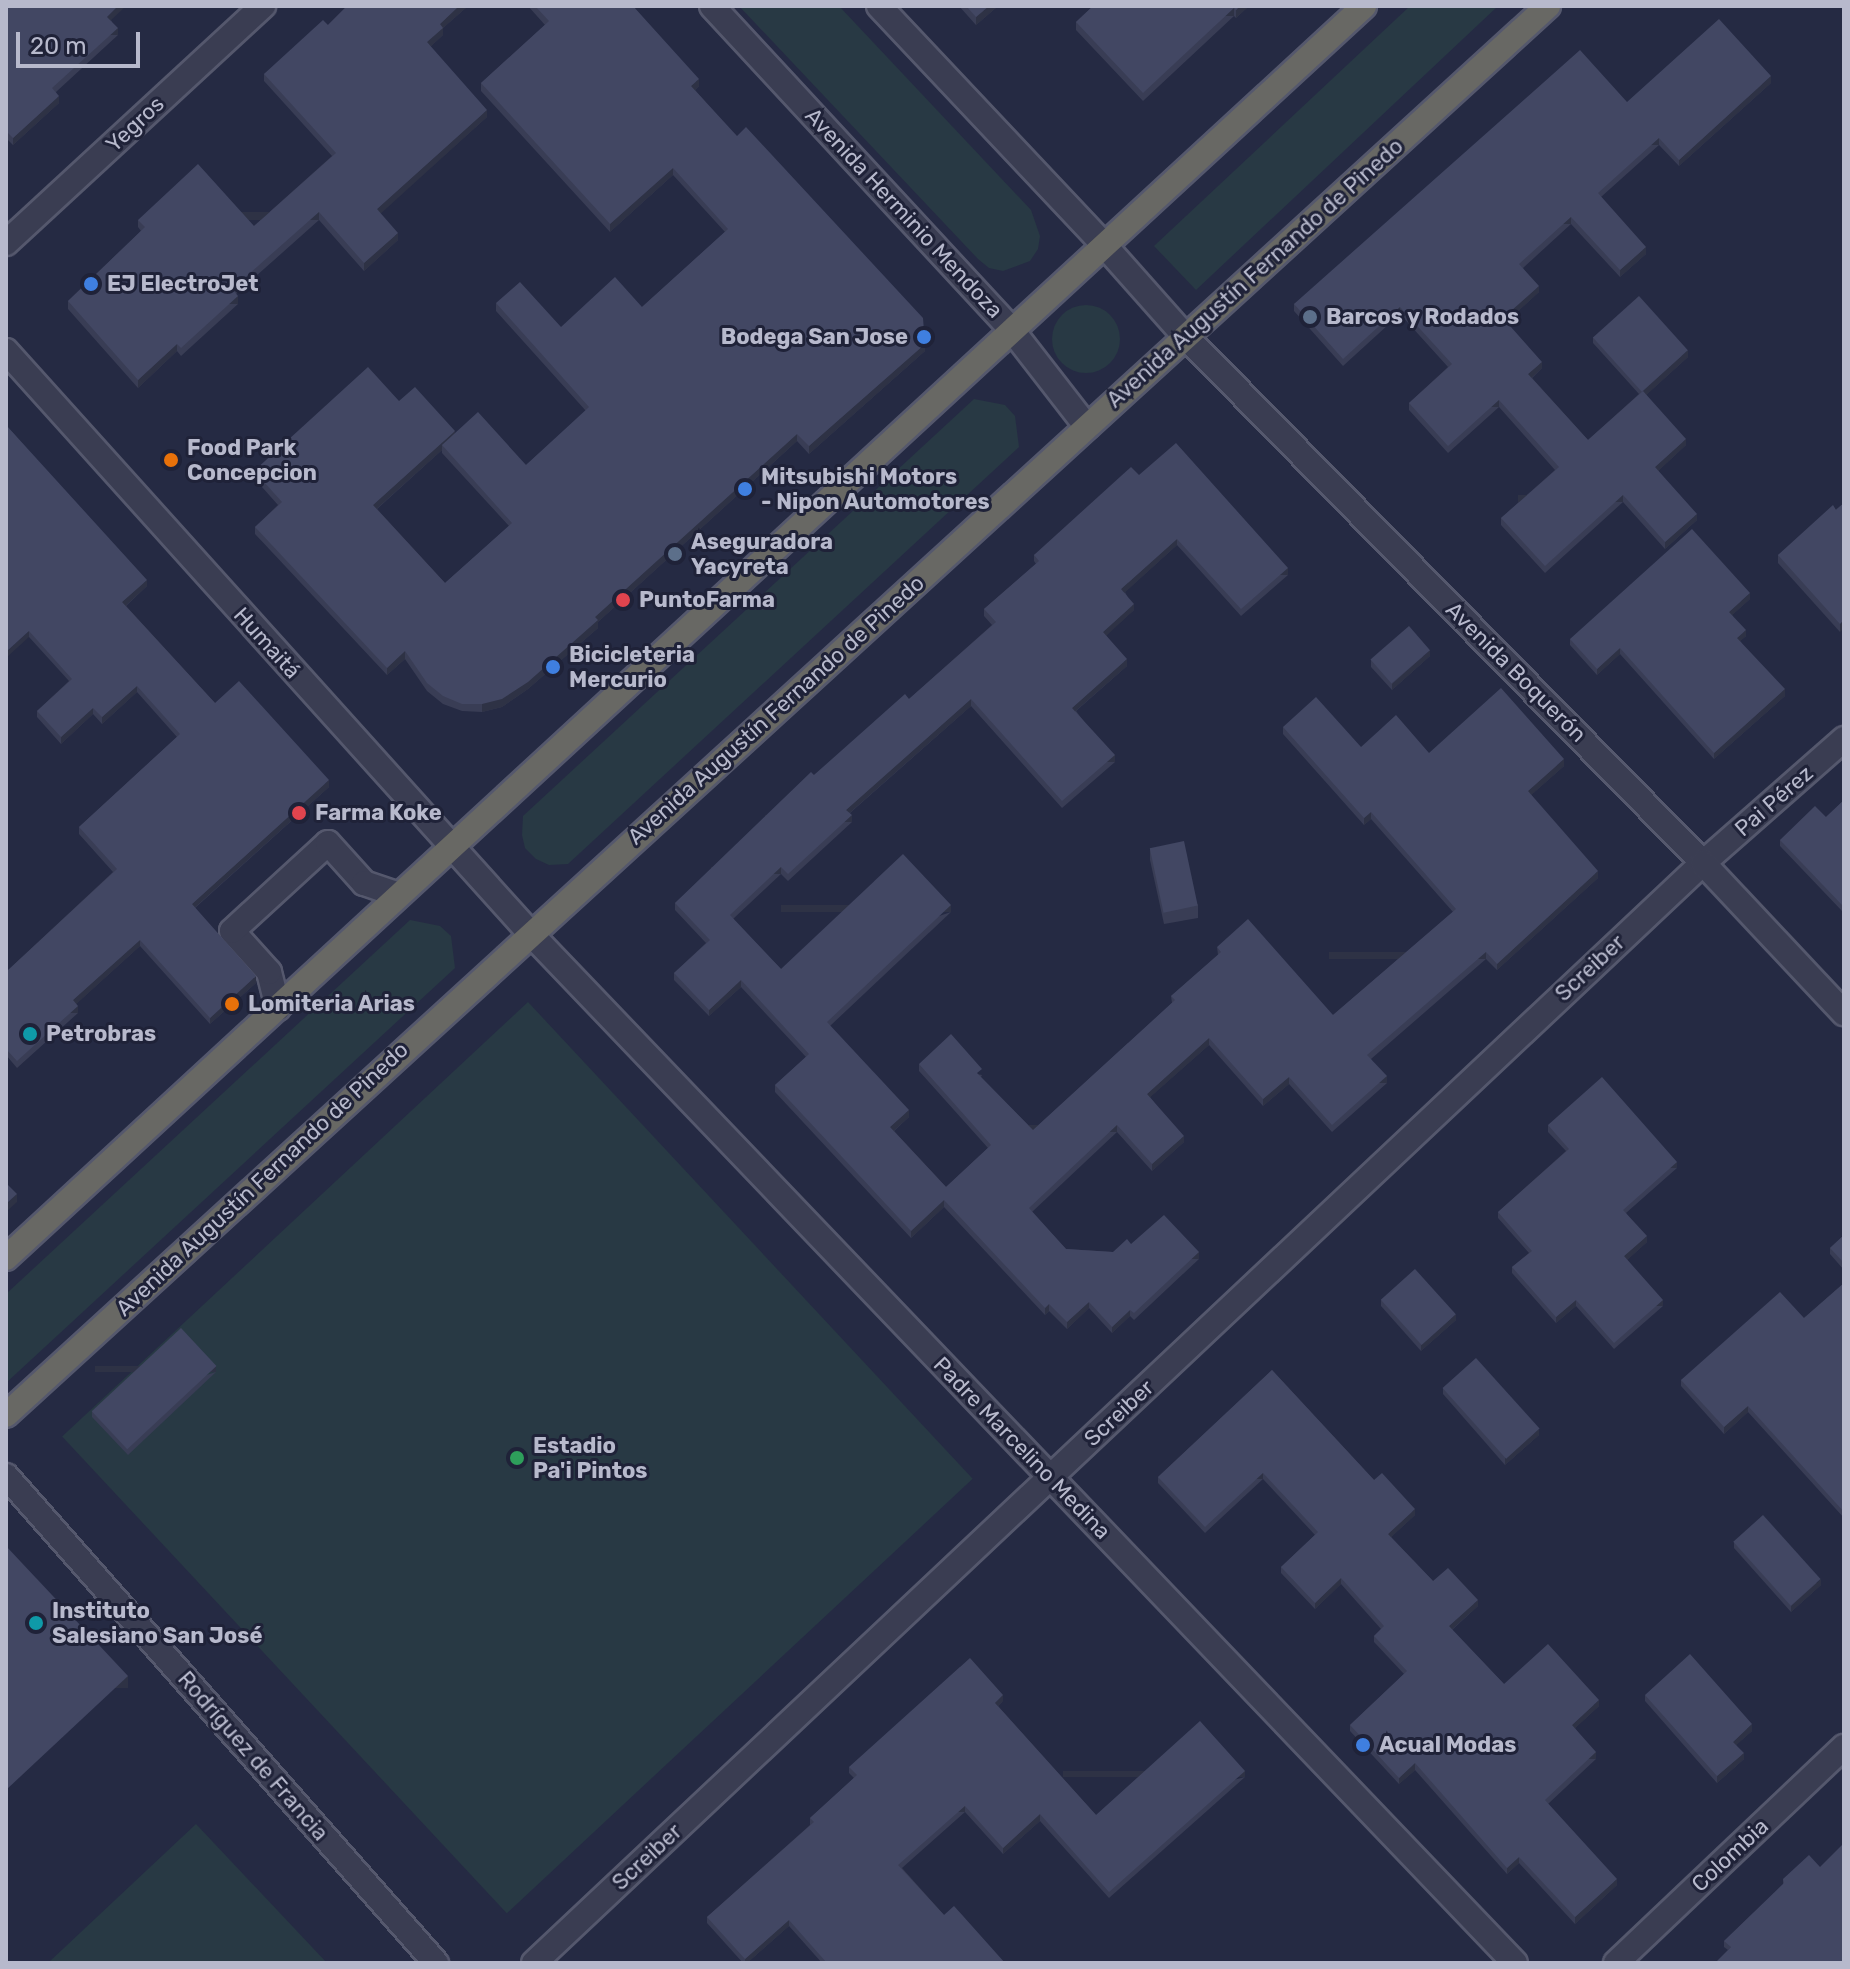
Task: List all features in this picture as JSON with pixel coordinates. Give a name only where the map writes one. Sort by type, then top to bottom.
[{"type":"highway","points":[[6,1258],[1364,6]]},
{"type":"highway","name":"Avenida Augustín Fernando de Pinedo","points":[[6,1415],[1184,335],[1548,6]]},
{"type":"street","name":"Yegros","points":[[6,243],[263,6]]},
{"type":"street","name":"Avenida Herminio Mendoza","points":[[712,6],[1011,329],[1087,427]]},
{"type":"street","points":[[879,6],[1105,246],[1184,335]]},
{"type":"street","name":"Avenida Boquerón","points":[[1184,335],[1703,863],[1844,1013]]},
{"type":"street","name":"Humaitá","points":[[6,351],[449,847],[530,933]]},
{"type":"street","name":"Pai Pérez","points":[[1703,863],[1844,739]]},
{"type":"street","points":[[278,1008],[269,972],[232,931],[328,843],[364,883],[398,895]]},
{"type":"street","name":"Screiber","points":[[534,1963],[1703,863]]},
{"type":"street","name":"Padre Marcelino Medina","points":[[530,933],[1515,1963]]},
{"type":"street","name":"Rodríguez de Francia","points":[[6,1476],[436,1963]]},
{"type":"street","name":"Colombia","points":[[1616,1963],[1844,1747]]},
{"type":"shaded area","points":[[739,6],[839,6],[1031,210],[1040,236],[1038,249],[1030,261],[1003,271],[989,268],[978,259]]},
{"type":"shaded area","points":[[1410,6],[1498,6],[1196,290],[1154,246]]},
{"type":"shaded area","points":[[1086,305],[1099,307],[1110,315],[1118,326],[1118,352],[1110,363],[1099,371],[1086,373],[1073,371],[1062,363],[1054,352],[1052,339],[1054,326],[1062,315],[1073,307]]},
{"type":"shaded area","points":[[974,399],[1005,405],[1015,416],[1019,447],[568,864],[549,865],[536,859],[525,848],[523,816]]},
{"type":"shaded area","points":[[410,920],[440,926],[451,936],[455,968],[6,1383],[6,1294]]},
{"type":"shaded area","name":"Estadio Pa'i Pintos","points":[[528,1002],[973,1479],[507,1913],[62,1436]]},
{"type":"shaded area","points":[[196,1824],[327,1963],[48,1963]]},
{"type":"building","points":[[6,6],[118,6],[107,17],[118,28],[52,88],[59,96],[13,138],[6,131]]},
{"type":"building","points":[[347,6],[459,6],[440,24],[443,28],[427,42],[487,110],[377,209],[398,233],[364,263],[319,212],[232,289],[238,296],[181,348],[177,344],[138,380],[68,301],[145,227],[138,220],[198,164],[254,226],[336,153],[264,74],[323,20],[328,25]]},
{"type":"building","points":[[535,6],[633,6],[699,79],[691,86],[737,136],[746,127],[923,318],[925,344],[809,446],[797,434],[528,682],[502,699],[482,704],[462,704],[443,696],[427,683],[405,651],[387,668],[255,527],[282,502],[254,471],[368,367],[399,401],[415,387],[455,431],[373,505],[445,583],[512,523],[442,445],[478,412],[526,465],[589,407],[496,303],[520,282],[561,327],[615,277],[642,307],[728,229],[673,168],[610,224],[481,83],[549,21]]},
{"type":"building","points":[[966,6],[989,6],[976,17]]},
{"type":"building","points":[[1093,6],[1240,6],[1236,10],[1234,8],[1143,93],[1076,22]]},
{"type":"building","points":[[1719,19],[1771,76],[1679,160],[1659,138],[1598,193],[1646,247],[1620,270],[1571,217],[1519,264],[1539,286],[1503,318],[1542,362],[1528,374],[1588,440],[1643,391],[1686,439],[1655,467],[1697,514],[1665,542],[1623,495],[1545,566],[1501,518],[1559,467],[1499,400],[1448,446],[1409,403],[1452,364],[1400,307],[1343,359],[1294,304],[1580,50],[1627,102]]},
{"type":"building","points":[[1639,296],[1688,350],[1642,392],[1593,337]]},
{"type":"building","points":[[6,425],[147,580],[122,602],[215,703],[239,681],[329,780],[192,904],[256,976],[210,1018],[140,940],[73,1000],[78,1006],[17,1061],[6,1049],[6,972],[117,869],[79,827],[180,734],[137,686],[102,717],[93,708],[61,737],[37,711],[72,679],[29,631],[6,652]]},
{"type":"building","points":[[1176,443],[1288,568],[1241,609],[1177,539],[1121,589],[1134,604],[1103,632],[1127,659],[1072,708],[1115,755],[1062,801],[971,699],[846,810],[852,815],[788,874],[781,867],[730,915],[781,969],[903,854],[951,905],[827,1022],[909,1110],[890,1127],[946,1187],[991,1145],[919,1064],[951,1034],[982,1069],[977,1073],[1033,1130],[1175,1000],[1171,996],[1221,952],[1217,947],[1248,919],[1333,1015],[1456,909],[1371,812],[1364,818],[1283,727],[1316,697],[1361,747],[1396,715],[1429,753],[1501,688],[1564,759],[1528,791],[1598,871],[1497,964],[1486,952],[1367,1055],[1387,1076],[1332,1125],[1289,1077],[1263,1099],[1209,1038],[1147,1094],[1184,1136],[1152,1164],[1117,1125],[1029,1208],[1066,1249],[1113,1252],[1127,1239],[1131,1244],[1164,1215],[1199,1252],[1134,1313],[1130,1310],[1112,1327],[1089,1302],[1067,1322],[1049,1304],[1045,1308],[944,1200],[911,1231],[775,1085],[809,1054],[741,980],[709,1010],[674,973],[710,940],[675,903],[811,772],[814,775],[905,694],[909,699],[996,622],[984,609],[1039,561],[1034,555],[1131,467],[1139,475]]},
{"type":"building","points":[[1844,503],[1844,620],[1840,624],[1778,555],[1833,505],[1836,510]]},
{"type":"building","points":[[1692,529],[1750,593],[1729,612],[1746,630],[1737,638],[1785,689],[1714,753],[1620,648],[1597,669],[1570,639]]},
{"type":"building","points":[[1409,626],[1430,650],[1392,684],[1371,659]]},
{"type":"building","points":[[1844,800],[1842,905],[1780,840],[1815,806],[1826,817]]},
{"type":"building","points":[[1184,841],[1198,906],[1163,913],[1150,848]]},
{"type":"building","points":[[1602,1077],[1677,1162],[1623,1210],[1647,1236],[1624,1256],[1663,1300],[1614,1343],[1576,1300],[1556,1317],[1512,1267],[1532,1251],[1498,1212],[1569,1149],[1548,1125]]},
{"type":"building","points":[[6,1183],[17,1194],[6,1204]]},
{"type":"building","points":[[1844,1235],[1844,1263],[1830,1248]]},
{"type":"building","points":[[1415,1269],[1456,1314],[1422,1345],[1381,1300]]},
{"type":"building","points":[[1844,1283],[1844,1512],[1748,1406],[1724,1427],[1681,1380],[1780,1292],[1804,1318]]},
{"type":"building","points":[[181,1328],[216,1366],[127,1449],[92,1411]]},
{"type":"building","points":[[1476,1358],[1540,1429],[1506,1459],[1443,1388]]},
{"type":"building","points":[[1272,1370],[1374,1480],[1382,1473],[1415,1509],[1388,1534],[1433,1581],[1448,1568],[1478,1600],[1449,1626],[1504,1684],[1548,1644],[1599,1700],[1572,1725],[1596,1752],[1545,1800],[1617,1879],[1575,1917],[1519,1857],[1507,1868],[1415,1763],[1399,1778],[1350,1725],[1407,1671],[1374,1636],[1384,1626],[1341,1578],[1315,1603],[1281,1567],[1318,1532],[1263,1473],[1205,1527],[1158,1477]]},
{"type":"building","points":[[1763,1515],[1821,1579],[1791,1606],[1733,1542]]},
{"type":"building","name":"Instituto Salesiano San José","points":[[6,1546],[128,1676],[6,1790]]},
{"type":"building","points":[[1690,1654],[1752,1724],[1733,1742],[1744,1753],[1717,1776],[1645,1695]]},
{"type":"building","points":[[970,1658],[1003,1695],[995,1703],[1096,1815],[1200,1721],[1245,1771],[1109,1892],[1040,1814],[1003,1848],[965,1806],[898,1865],[944,1915],[954,1906],[1005,1963],[827,1963],[789,1920],[745,1959],[707,1917],[814,1822],[810,1818],[857,1775],[849,1767]]},
{"type":"building","points":[[1843,1844],[1844,1963],[1715,1963],[1731,1947],[1724,1941],[1784,1883],[1783,1879],[1809,1855],[1820,1867]]},
{"type":"place","name":"EJ ElectroJet","points":[[91,284]]},
{"type":"place","name":"Barcos y Rodados","points":[[1310,317]]},
{"type":"place","name":"Bodega San Jose","points":[[924,337]]},
{"type":"place","name":"Food Park Concepcion","points":[[171,460]]},
{"type":"place","name":"Mitsubishi Motors - Nipon Automotores","points":[[745,489]]},
{"type":"place","name":"Aseguradora Yacyreta","points":[[675,554]]},
{"type":"place","name":"PuntoFarma","points":[[623,600]]},
{"type":"place","name":"Bicicleteria Mercurio","points":[[553,667]]},
{"type":"place","name":"Farma Koke","points":[[299,813]]},
{"type":"place","name":"Lomiteria Arias","points":[[232,1004]]},
{"type":"place","name":"Petrobras","points":[[30,1034]]},
{"type":"place","name":"Estadio Pa'i Pintos","points":[[517,1458]]},
{"type":"place","name":"Instituto Salesiano San José","points":[[36,1623]]},
{"type":"place","name":"Acual Modas","points":[[1363,1745]]}]
